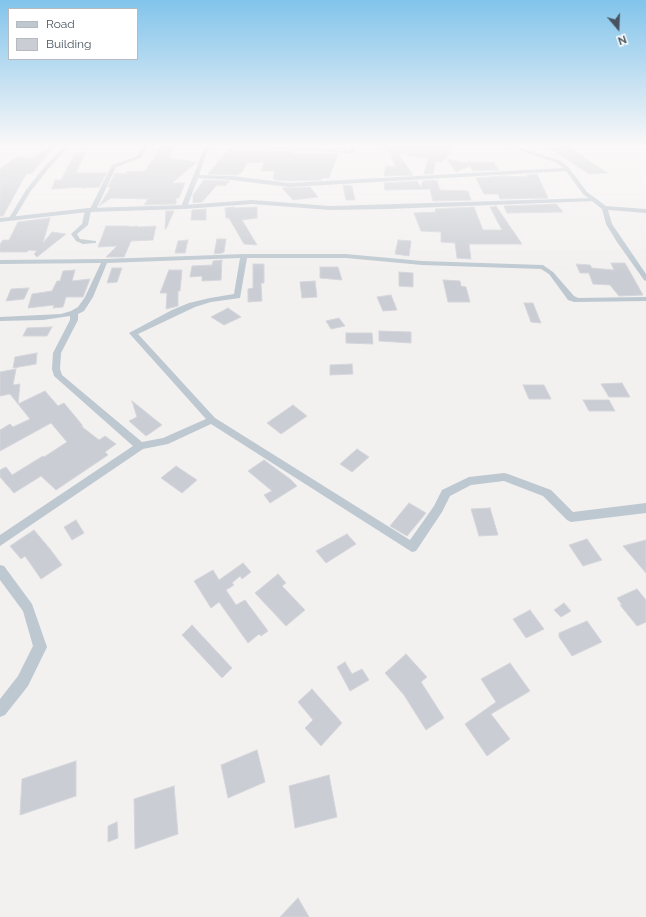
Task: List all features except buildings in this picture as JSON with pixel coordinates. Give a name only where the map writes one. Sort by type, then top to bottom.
[{"type":"street","points":[[12,218],[30,189]]},
{"type":"street","points":[[94,242],[83,242],[78,240],[74,234],[86,225],[90,210],[102,189]]},
{"type":"street","points":[[184,207],[191,189]]},
{"type":"street","points":[[582,189],[593,200],[605,208],[646,211]]},
{"type":"street","points":[[0,220],[90,210],[184,207],[252,202],[330,208],[433,207],[498,202],[593,200]]},
{"type":"street","points":[[605,208],[609,224],[646,279]]},
{"type":"street","points":[[244,256],[237,296],[210,300],[192,305],[175,312],[133,334],[212,420],[412,547],[438,509],[446,493],[469,481],[504,477],[547,493],[571,517],[646,508]]},
{"type":"street","points":[[0,262],[105,261],[244,256],[346,256],[422,263],[543,267],[551,273],[571,298],[577,300],[646,299]]},
{"type":"street","points":[[105,261],[89,297],[74,316],[57,353],[56,369],[58,376],[140,446]]},
{"type":"street","points":[[0,319],[74,316]]},
{"type":"street","points":[[0,541],[140,446],[165,441],[212,420]]},
{"type":"street","points":[[0,570],[28,608],[40,648],[24,681],[0,710]]}]
